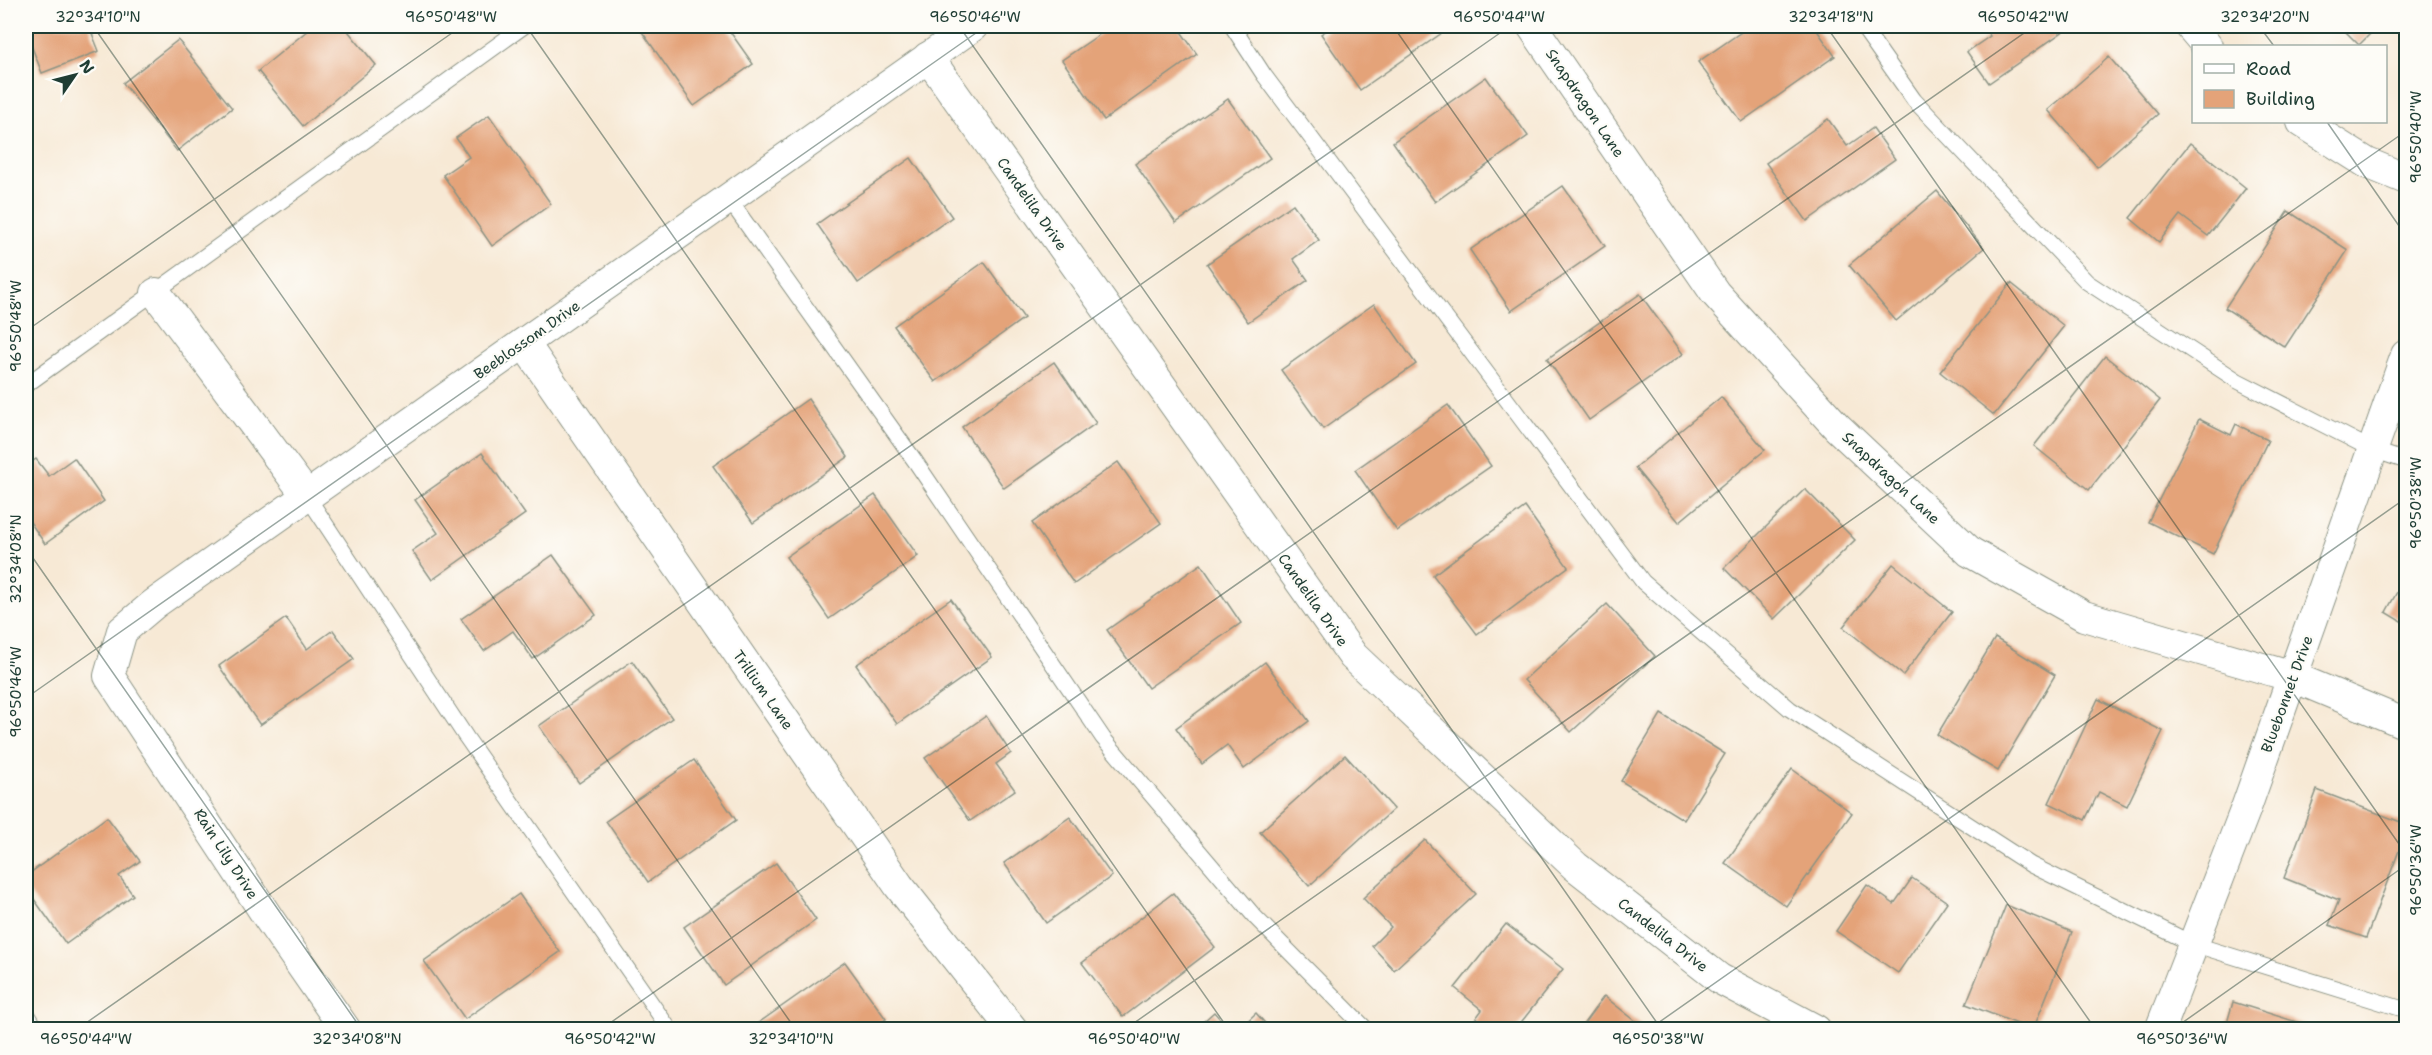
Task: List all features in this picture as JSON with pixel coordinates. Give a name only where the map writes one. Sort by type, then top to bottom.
[{"type":"street","name":"Beeblossom Drive","points":[[109,675],[122,631],[154,604],[973,26]]},
{"type":"street","name":"Snapdragon Lane","points":[[1532,26],[1715,293],[1837,427],[1970,552],[2084,616],[2293,677],[2406,724]]},
{"type":"street","points":[[2190,26],[2206,45]]},
{"type":"street","name":"Candelila Drive","points":[[928,57],[1353,656],[1575,866],[1720,979],[1816,1029]]},
{"type":"street","points":[[2304,123],[2367,163],[2406,179]]},
{"type":"street","points":[[156,293],[307,496]]},
{"type":"street","name":"Trillium Lane","points":[[524,343],[899,886],[1013,1029]]},
{"type":"street","name":"Bluebonnet Drive","points":[[2160,1029],[2246,808],[2406,355]]},
{"type":"street","name":"Rain Lily Drive","points":[[109,675],[269,919],[346,1029]]},
{"type":"lane","points":[[26,385],[524,26]]},
{"type":"lane","points":[[1232,26],[1264,75],[1643,582],[1790,710],[2031,865],[2193,944],[2406,1010]]},
{"type":"lane","points":[[1862,26],[1914,100],[2087,282],[2238,381],[2373,450],[2406,461]]},
{"type":"lane","points":[[728,198],[915,461],[1103,738],[1255,916],[1367,1029]]},
{"type":"lane","points":[[307,496],[466,737],[670,1029]]},
{"type":"lane","points":[[26,1012],[37,1029]]},
{"type":"building","points":[[26,26],[89,26],[99,51],[42,73],[26,32]]},
{"type":"building","points":[[313,26],[344,26],[376,65],[303,126],[258,71]]},
{"type":"building","points":[[638,26],[726,26],[753,64],[694,106]]},
{"type":"building","points":[[1112,26],[1177,26],[1197,54],[1104,120],[1062,60]]},
{"type":"building","points":[[1333,26],[1452,26],[1360,90],[1321,34]]},
{"type":"building","points":[[1750,26],[1814,26],[1835,56],[1741,122],[1698,62]]},
{"type":"building","points":[[1983,26],[2071,26],[1989,83],[1967,52],[1990,36]]},
{"type":"building","points":[[2340,26],[2378,26],[2359,45]]},
{"type":"building","points":[[178,40],[232,108],[177,151],[123,83]]},
{"type":"building","points":[[2109,57],[2158,114],[2097,167],[2048,110]]},
{"type":"building","points":[[1486,77],[1528,136],[1435,202],[1393,142]]},
{"type":"building","points":[[1228,99],[1270,158],[1176,223],[1135,164]]},
{"type":"building","points":[[489,115],[551,204],[492,246],[443,175],[469,157],[456,138]]},
{"type":"building","points":[[1828,119],[1847,146],[1873,128],[1895,159],[1807,221],[1766,163]]},
{"type":"building","points":[[2190,143],[2246,188],[2208,236],[2180,215],[2159,242],[2130,218]]},
{"type":"building","points":[[911,158],[952,217],[858,283],[817,224]]},
{"type":"building","points":[[1563,186],[1605,246],[1511,311],[1470,250]]},
{"type":"building","points":[[1937,191],[1984,248],[1896,321],[1849,265]]},
{"type":"building","points":[[1293,204],[1319,240],[1293,259],[1308,280],[1248,322],[1207,264]]},
{"type":"building","points":[[2288,211],[2348,250],[2285,347],[2225,308]]},
{"type":"building","points":[[984,262],[1024,318],[935,382],[894,326]]},
{"type":"building","points":[[2011,283],[2064,326],[1994,415],[1940,372]]},
{"type":"building","points":[[1640,294],[1683,354],[1589,420],[1547,359]]},
{"type":"building","points":[[1374,304],[1416,364],[1323,429],[1281,370]]},
{"type":"building","points":[[2105,356],[2160,400],[2089,490],[2034,446]]},
{"type":"building","points":[[1054,362],[1096,423],[1004,488],[962,427]]},
{"type":"building","points":[[1721,397],[1765,450],[1679,522],[1635,468]]},
{"type":"building","points":[[808,399],[848,457],[753,523],[713,466]]},
{"type":"building","points":[[1448,405],[1491,466],[1397,531],[1355,470]]},
{"type":"building","points":[[2199,419],[2231,435],[2236,424],[2268,440],[2213,554],[2148,522]]},
{"type":"building","points":[[482,453],[525,514],[432,580],[412,551],[438,533],[415,500]]},
{"type":"building","points":[[74,458],[104,501],[45,544],[26,516],[26,466],[36,459],[49,476]]},
{"type":"building","points":[[1118,462],[1161,523],[1074,584],[1032,523]]},
{"type":"building","points":[[1805,489],[1855,540],[1774,619],[1724,568]]},
{"type":"building","points":[[875,495],[918,556],[829,619],[786,557]]},
{"type":"building","points":[[1525,507],[1568,567],[1477,634],[1433,575]]},
{"type":"building","points":[[553,555],[596,615],[533,659],[513,631],[484,651],[461,619]]},
{"type":"building","points":[[1201,564],[1241,623],[1148,688],[1107,630]]},
{"type":"building","points":[[1893,564],[1952,612],[1903,675],[1843,627]]},
{"type":"building","points":[[2406,576],[2406,624],[2386,612]]},
{"type":"building","points":[[951,599],[992,657],[897,724],[856,665]]},
{"type":"building","points":[[1607,604],[1655,656],[1571,732],[1524,680]]},
{"type":"building","points":[[286,618],[307,649],[333,630],[354,659],[260,725],[219,666]]},
{"type":"building","points":[[1995,638],[2055,675],[1998,771],[1937,735]]},
{"type":"building","points":[[632,661],[672,718],[579,783],[539,726]]},
{"type":"building","points":[[1265,662],[1309,721],[1244,769],[1227,745],[1202,764],[1176,728]]},
{"type":"building","points":[[2098,699],[2163,731],[2127,806],[2099,792],[2085,820],[2049,803]]},
{"type":"building","points":[[1661,714],[1725,754],[1684,820],[1621,781]]},
{"type":"building","points":[[986,716],[1011,753],[996,764],[1015,790],[970,821],[925,758]]},
{"type":"building","points":[[1345,755],[1394,809],[1309,886],[1260,832]]},
{"type":"building","points":[[694,760],[736,820],[648,882],[606,821]]},
{"type":"building","points":[[1792,769],[1852,813],[1786,906],[1725,863]]},
{"type":"building","points":[[2317,790],[2406,824],[2406,832],[2366,938],[2329,925],[2339,900],[2284,878]]},
{"type":"building","points":[[107,817],[140,861],[119,876],[133,895],[66,944],[26,888],[26,876]]},
{"type":"building","points":[[1070,817],[1112,876],[1046,923],[1004,863]]},
{"type":"building","points":[[1425,840],[1476,894],[1394,970],[1372,946],[1391,927],[1363,898]]},
{"type":"building","points":[[776,863],[816,920],[724,985],[684,927]]},
{"type":"building","points":[[1912,878],[1947,902],[1898,973],[1836,931],[1867,885],[1894,904]]},
{"type":"building","points":[[1173,893],[1215,947],[1123,1017],[1082,963]]},
{"type":"building","points":[[519,894],[560,952],[465,1019],[424,961]]},
{"type":"building","points":[[2006,905],[2072,932],[2033,1030],[1966,1004]]},
{"type":"building","points":[[1506,924],[1563,969],[1515,1030],[1467,1030],[1482,1010],[1455,988]]},
{"type":"building","points":[[845,962],[886,1019],[870,1030],[757,1030],[754,1026]]},
{"type":"building","points":[[1604,996],[1647,1030],[1579,1030]]},
{"type":"building","points":[[2233,1002],[2319,1029],[2319,1030],[2225,1030]]},
{"type":"building","points":[[1214,1012],[1230,1030],[1194,1030]]},
{"type":"building","points":[[1256,1013],[1271,1030],[1238,1030]]}]
